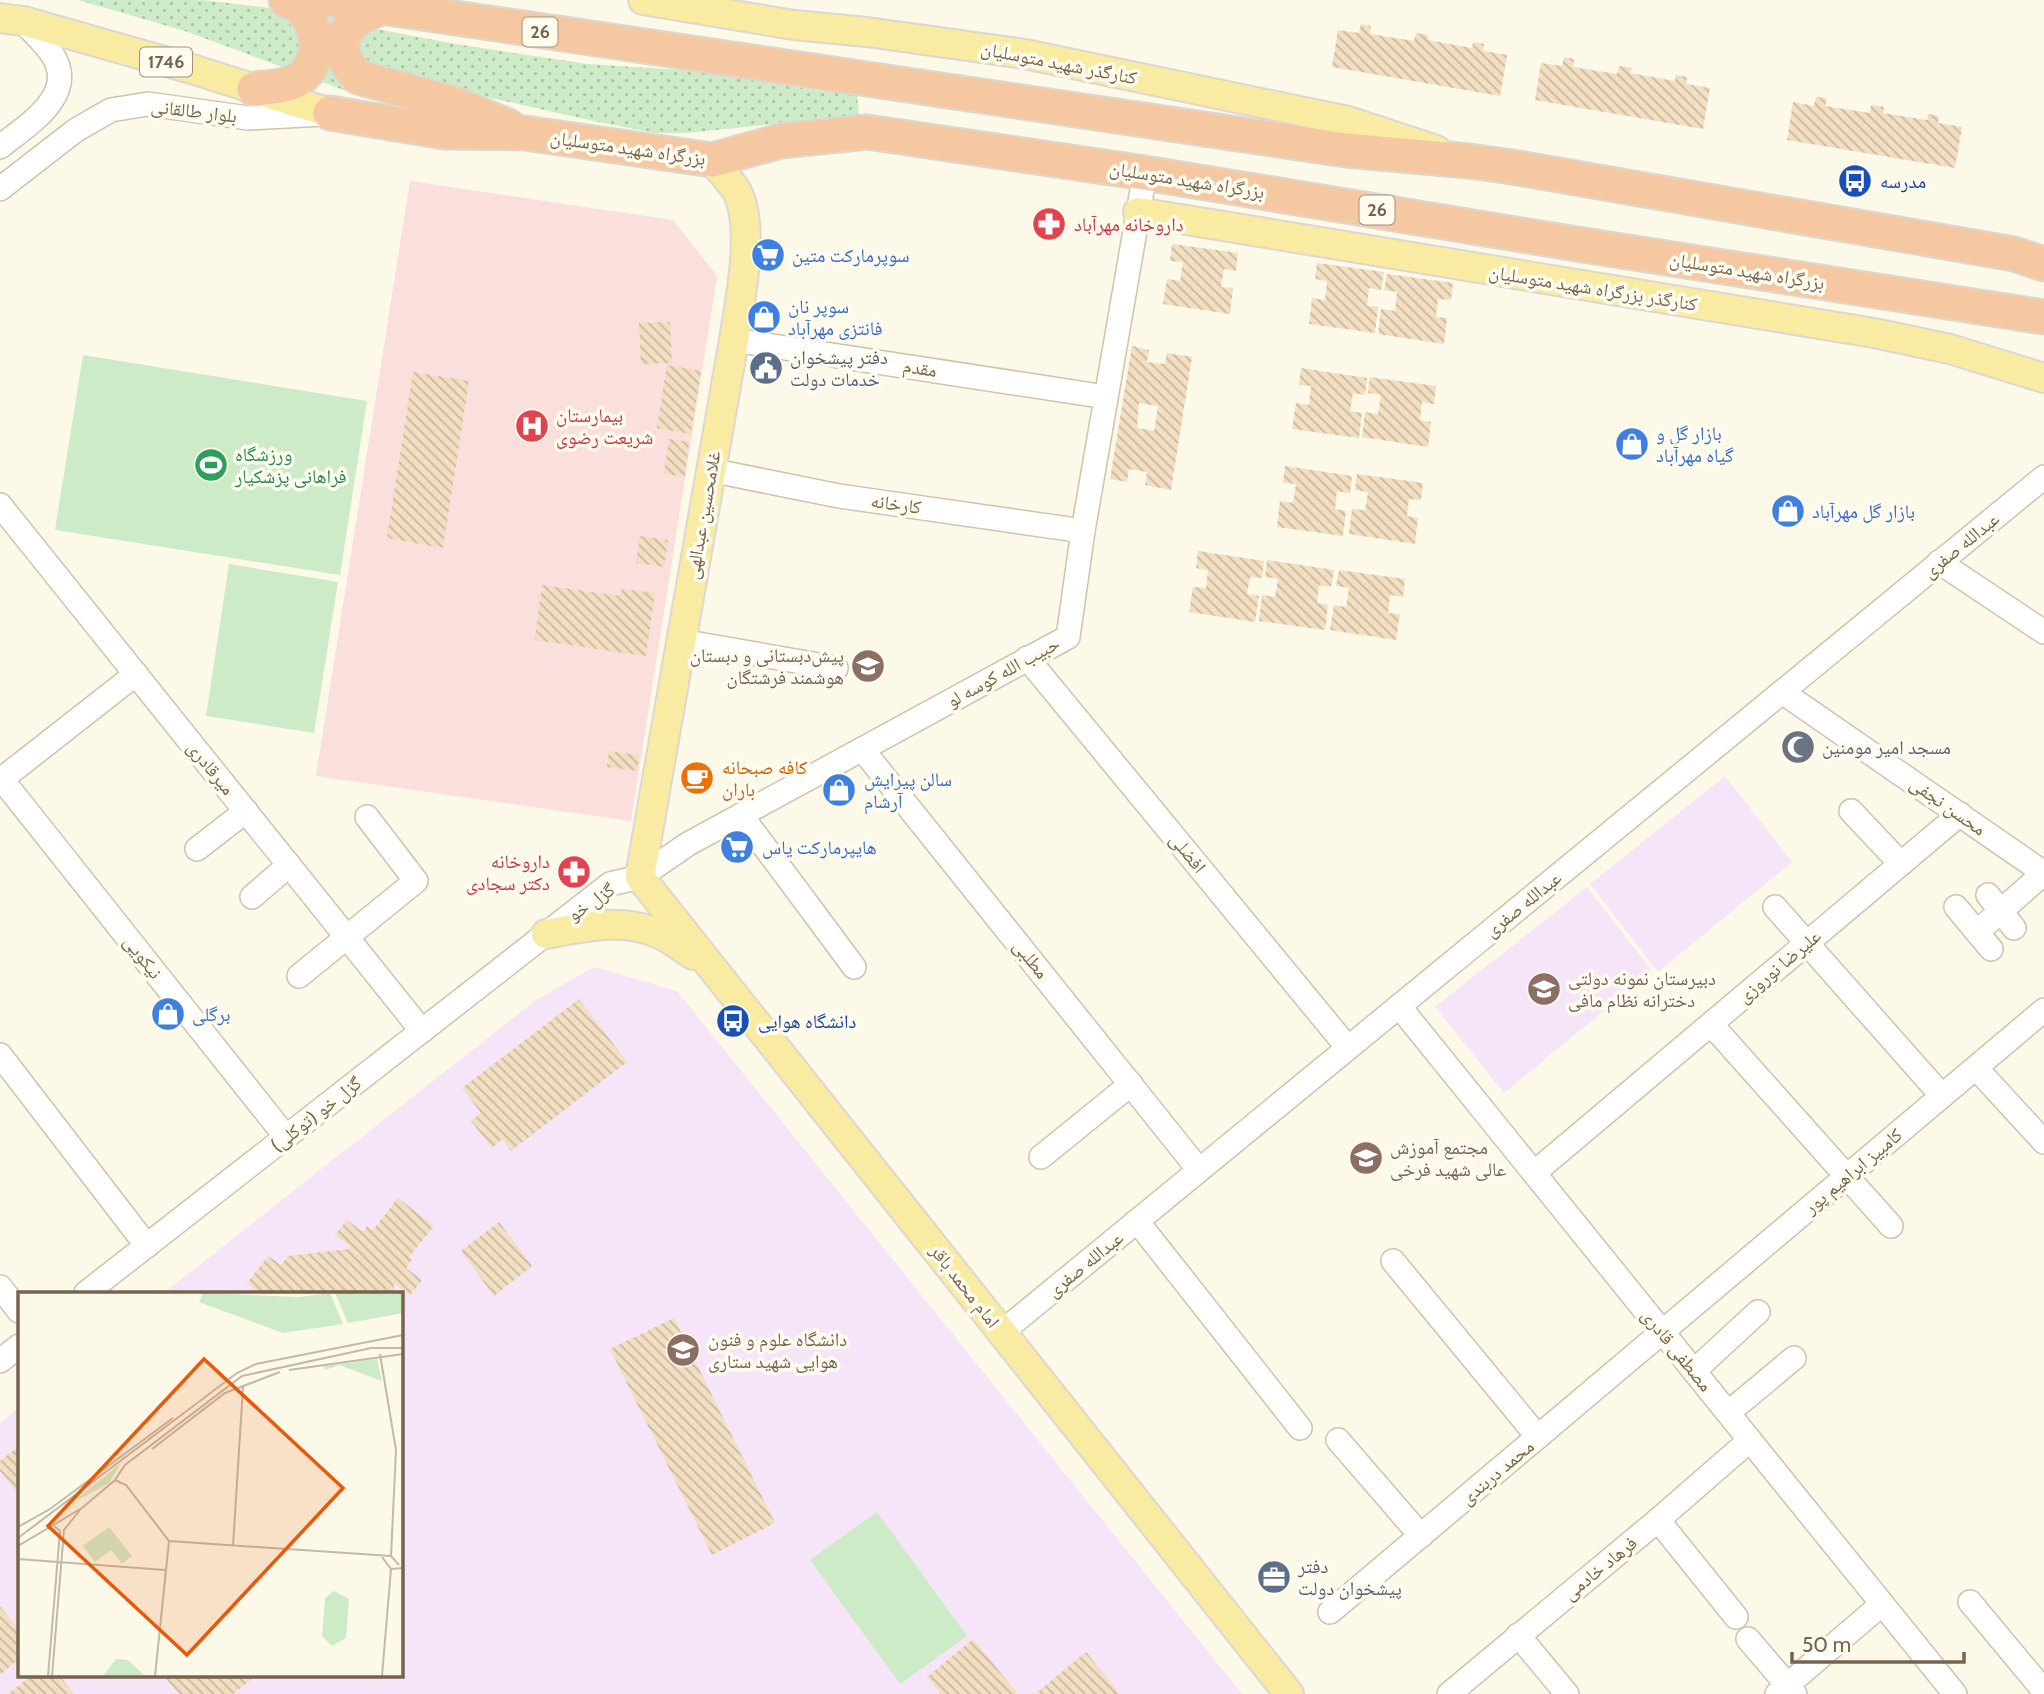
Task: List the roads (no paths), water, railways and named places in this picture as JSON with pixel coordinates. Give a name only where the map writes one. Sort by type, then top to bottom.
[{"type":"highway","points":[[254,89],[288,84],[305,74],[316,53],[314,29],[300,8],[286,0]]},
{"type":"highway","name":"26","points":[[334,0],[1346,150],[1469,161],[2000,251],[2044,264]]},
{"type":"highway","points":[[381,8],[364,14],[349,25],[344,36],[344,58],[358,77],[457,105],[525,133]]},
{"type":"highway","name":"بزرگراه شهید متوسلیان","points":[[330,113],[445,132],[525,133],[712,160],[781,141],[867,132],[1144,173],[2044,317]]},
{"type":"main road","name":"کنارگذر شهید متوسلیان","points":[[643,0],[794,25],[1025,54],[1348,121],[1469,161]]},
{"type":"main road","name":"1746","points":[[11,20],[192,69],[330,113]]},
{"type":"main road","name":"غلامحسین عبدالهی","points":[[640,877],[734,340],[745,261],[743,217],[737,191],[712,160]]},
{"type":"main road","name":"کنارگذر بزرگراه شهید متوسلیان","points":[[1138,212],[1874,333],[1950,349],[2044,378]]},
{"type":"main road","name":"امام محمد باقر","points":[[640,877],[1289,1694]]},
{"type":"main road","points":[[546,934],[599,924],[627,925],[660,934],[710,966]]},
{"type":"street","points":[[0,147],[51,104],[58,86],[59,74],[52,53],[11,20]]},
{"type":"street","name":"بلوار طالقانی","points":[[0,189],[76,130],[111,110],[148,104],[248,118],[330,113]]},
{"type":"street","name":"حبیب الله کوسه لو","points":[[640,877],[688,844],[1068,637],[1083,531],[1144,173]]},
{"type":"street","name":"مقدم","points":[[734,340],[1106,397]]},
{"type":"street","name":"کارخانه","points":[[710,470],[839,496],[1083,531]]},
{"type":"street","name":"عبدالله صفری","points":[[1002,1332],[2044,477]]},
{"type":"street","name":"میرقادری","points":[[0,505],[422,1031]]},
{"type":"street","points":[[1939,562],[2044,632]]},
{"type":"street","points":[[681,641],[836,667]]},
{"type":"street","name":"افضلی","points":[[1027,658],[1348,1048]]},
{"type":"street","points":[[1,778],[136,674]]},
{"type":"street","name":"محسن نجفی","points":[[1782,692],[2044,873]]},
{"type":"street","name":"مطلبی","points":[[862,749],[1199,1170]]},
{"type":"street","name":"نیکویی","points":[[1,778],[286,1137]]},
{"type":"street","points":[[197,849],[246,811]]},
{"type":"street","points":[[1851,811],[1901,864]]},
{"type":"street","name":"علیرضا نوروزی","points":[[1534,1173],[1960,814]]},
{"type":"street","points":[[741,815],[854,967]]},
{"type":"street","points":[[299,976],[416,881],[367,817]]},
{"type":"street","points":[[252,897],[289,865]]},
{"type":"street","points":[[1956,907],[1984,941],[2001,911],[2044,873]]},
{"type":"street","name":"گزل خو","points":[[546,934],[610,884],[640,877]]},
{"type":"street","points":[[1775,907],[1942,1096]]},
{"type":"street","name":"گزل خو (توکلی)","points":[[87,1292],[546,934]]},
{"type":"street","name":"مصطفی قادری","points":[[1399,1006],[1955,1694]]},
{"type":"street","name":"کامبیز ابراهیم پور","points":[[1663,1332],[2044,1010]]},
{"type":"street","points":[[1711,1024],[1891,1226]]},
{"type":"street","points":[[0,1055],[148,1245]]},
{"type":"street","points":[[1976,1068],[2044,1142]]},
{"type":"street","points":[[1041,1157],[1131,1084]]},
{"type":"street","points":[[1137,1221],[1300,1428]]},
{"type":"street","points":[[1393,1261],[1538,1437]]},
{"type":"street","points":[[0,1286],[18,1310]]},
{"type":"street","points":[[1694,1371],[1758,1312]]},
{"type":"street","name":"محمد دربندی","points":[[1330,1612],[1663,1332]]},
{"type":"street","points":[[0,1361],[18,1347]]},
{"type":"street","points":[[1728,1413],[1794,1358]]},
{"type":"street","points":[[1338,1440],[1421,1536]]},
{"type":"street","name":"فرهاد خادمی","points":[[1449,1694],[1750,1440]]},
{"type":"street","points":[[1658,1520],[1736,1617]]},
{"type":"street","points":[[1970,1602],[2044,1691]]},
{"type":"street","points":[[1748,1639],[1787,1691],[1882,1604]]},
{"type":"street","points":[[1518,1635],[1567,1694]]},
{"type":"place","name":"مدرسه","points":[[1855,181]]},
{"type":"place","name":"داروخانه مهرآباد","points":[[1049,224]]},
{"type":"place","name":"سوپرمارکت متین","points":[[768,255]]},
{"type":"place","name":"سوپر نان فانتزی مهرآباد","points":[[764,317]]},
{"type":"place","name":"دفتر پیشخوان خدمات دولت","points":[[766,368]]},
{"type":"place","name":"بیمارستان شریعت رضوی","points":[[532,426]]},
{"type":"place","name":"بازار گل و گیاه مهرآباد","points":[[1632,444]]},
{"type":"place","name":"ورزشگاه فراهانی پزشکیار","points":[[211,465]]},
{"type":"place","name":"بازار گل مهرآباد","points":[[1788,511]]},
{"type":"place","name":"پیش‌دبستانی و دبستان هوشمند فرشتگان","points":[[868,666]]},
{"type":"place","name":"مسجد امیر مومنین","points":[[1798,747]]},
{"type":"place","name":"کافه صبحانه باران","points":[[697,778]]},
{"type":"place","name":"سالن پیرایش آرشام","points":[[839,790]]},
{"type":"place","name":"هایپرمارکت یاس","points":[[737,847]]},
{"type":"place","name":"داروخانه دکتر سجادی","points":[[574,872]]},
{"type":"place","name":"دبیرستان نمونه دولتی دخترانه نظام مافی","points":[[1544,989]]},
{"type":"place","name":"برگلی","points":[[168,1014]]},
{"type":"place","name":"دانشگاه هوایی","points":[[733,1021]]},
{"type":"place","name":"مجتمع آموزش عالی شهید فرخی","points":[[1366,1158]]},
{"type":"place","name":"دانشگاه علوم و فنون هوایی شهید ستاری","points":[[683,1350]]},
{"type":"place","name":"دفتر پیشخوان دولت","points":[[1274,1577]]}]
